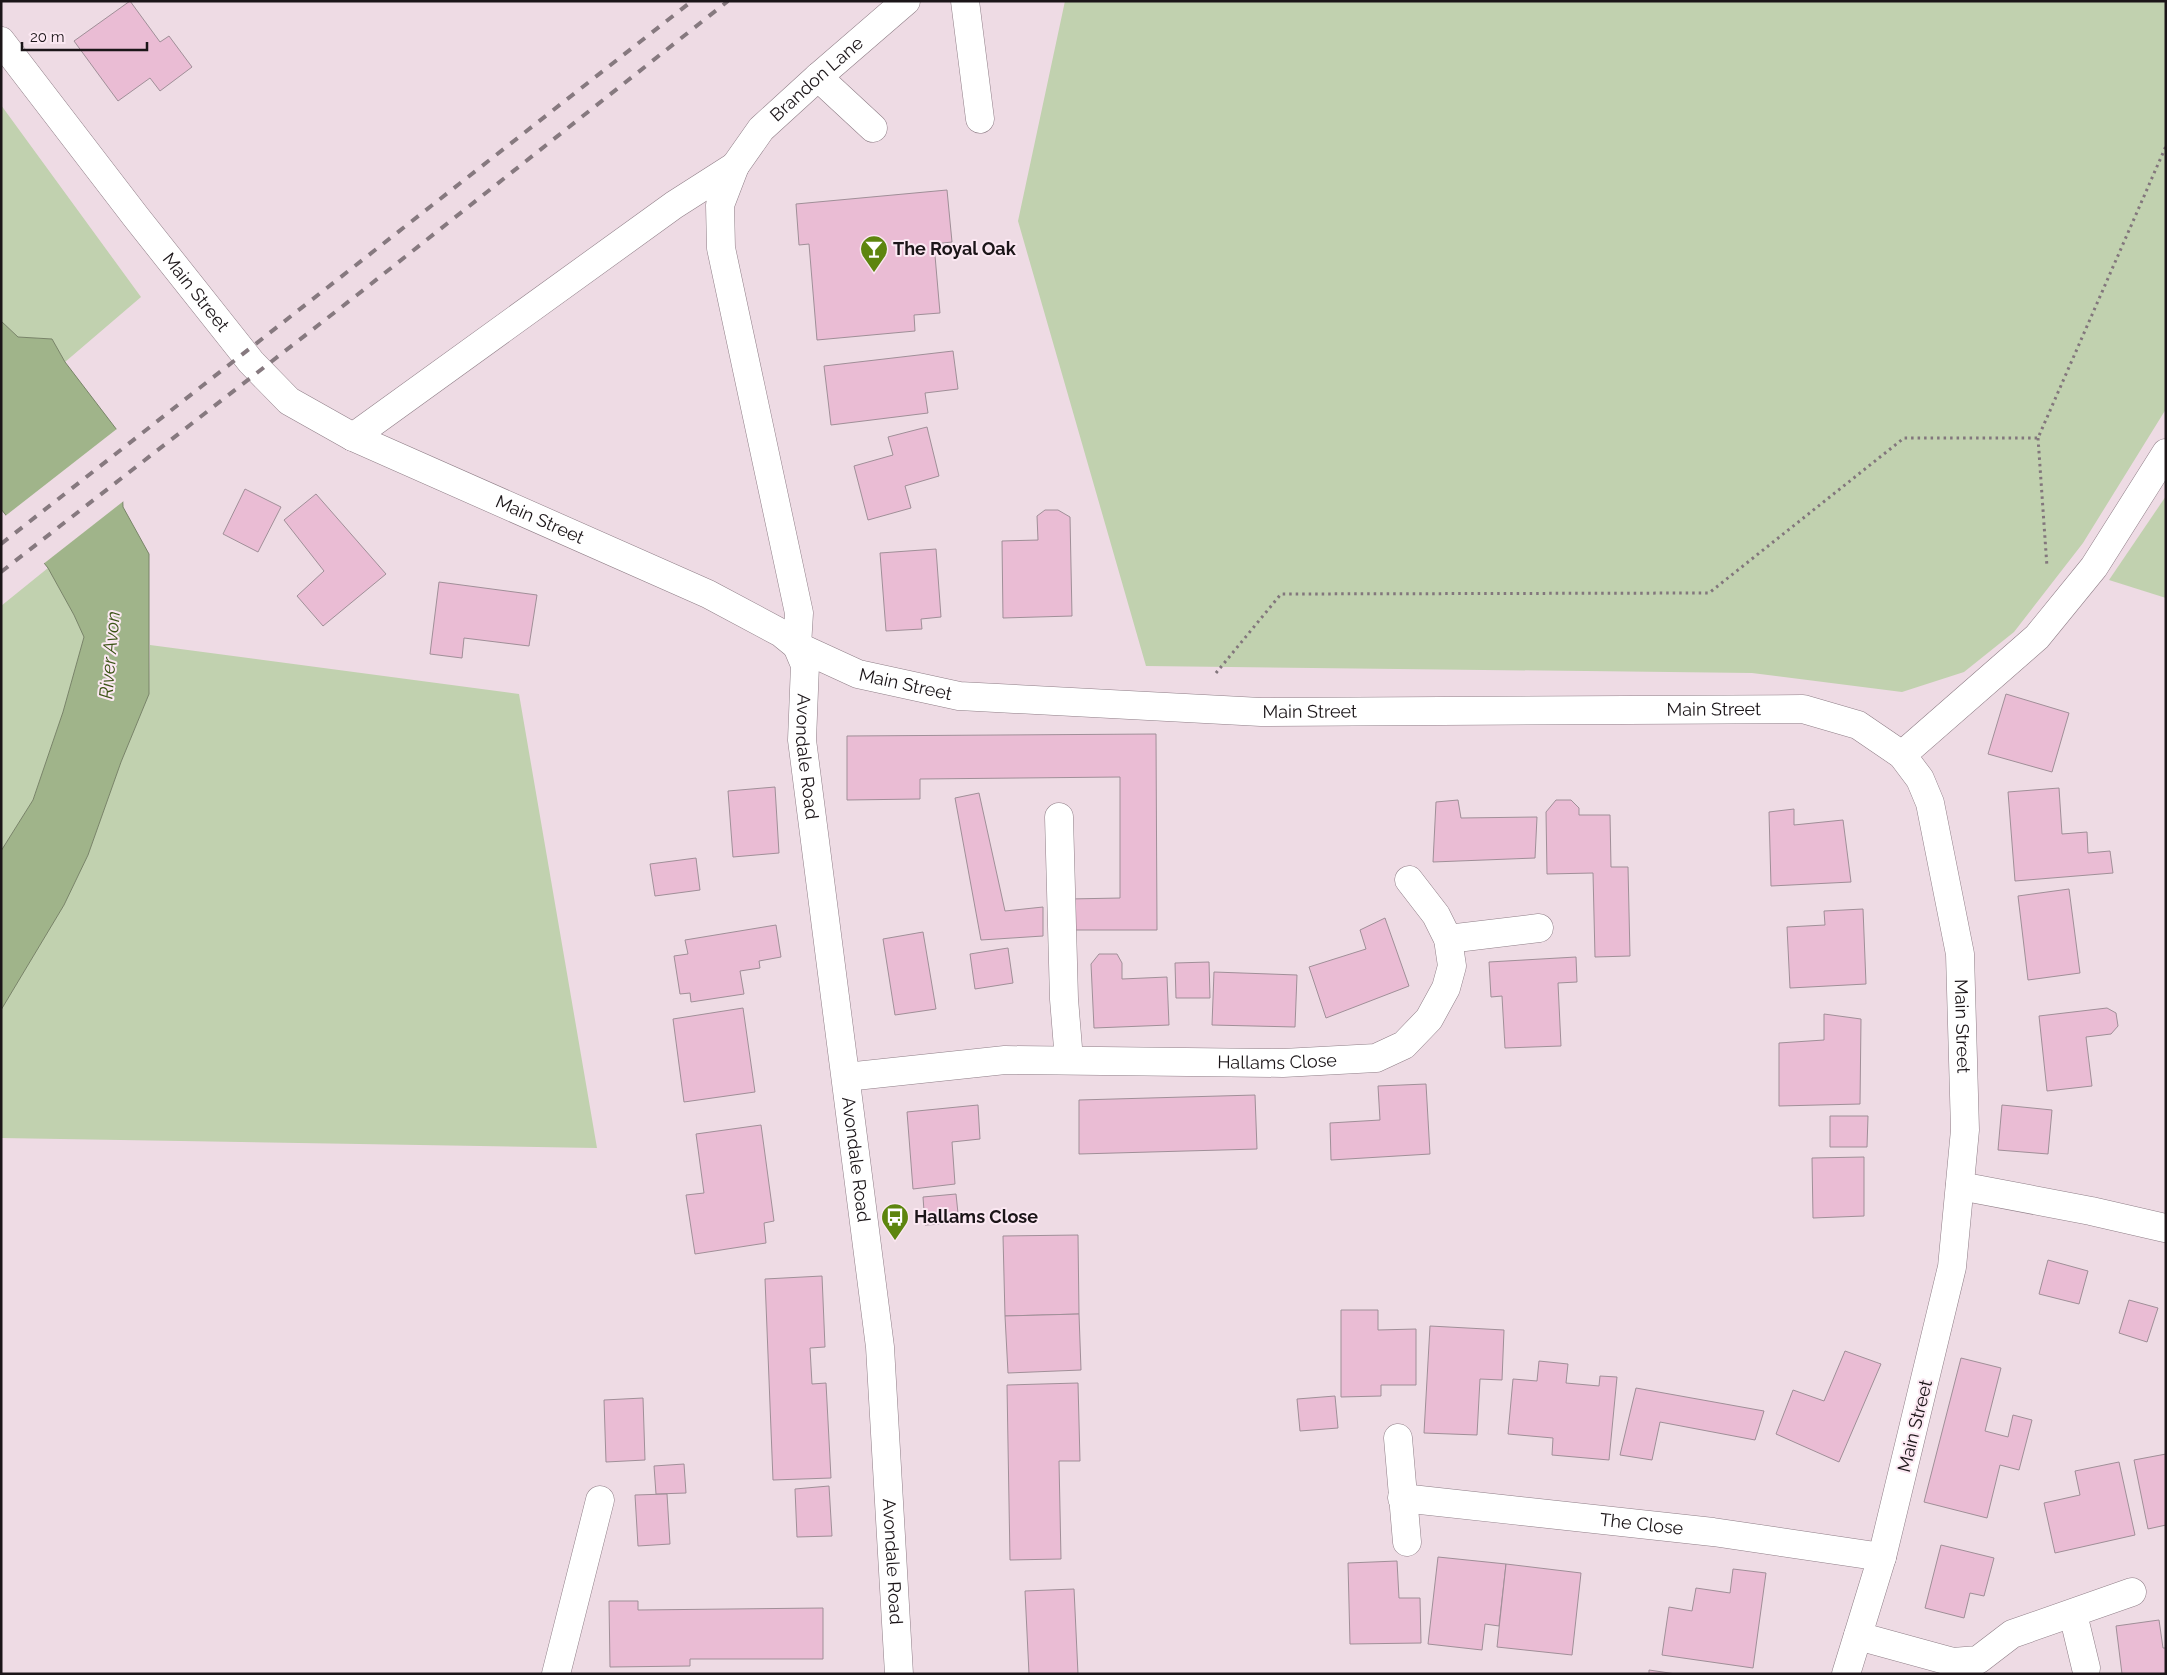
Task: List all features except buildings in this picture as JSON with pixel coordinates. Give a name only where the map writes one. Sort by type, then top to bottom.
[{"type":"street","name":"Brandon Lane","points":[[736,166],[761,129],[906,1]]},
{"type":"street","points":[[965,1],[980,119]]},
{"type":"street","name":"Main Street","points":[[1,41],[136,217],[252,362],[289,401],[353,436],[708,594],[781,633],[797,646],[858,674],[959,696],[1261,712],[1803,709],[1858,726],[1902,755],[1920,779],[1930,803],[1960,954],[1965,1130],[1952,1267],[1882,1557],[1846,1674]]},
{"type":"street","points":[[818,77],[873,128]]},
{"type":"street","points":[[353,436],[674,205],[736,166]]},
{"type":"street","points":[[736,166],[720,205],[720,248],[799,613],[797,646]]},
{"type":"street","points":[[1902,755],[2037,637],[2094,567],[2166,453]]},
{"type":"street","name":"Avondale Road","points":[[797,646],[805,665],[802,740],[880,1347],[899,1674]]},
{"type":"street","points":[[1059,817],[1064,999],[1069,1060]]},
{"type":"street","name":"Hallams Close","points":[[846,1076],[1005,1060],[1283,1064],[1376,1058],[1404,1045],[1429,1018],[1446,988],[1452,966],[1448,939],[1436,915],[1409,880]]},
{"type":"street","points":[[1448,939],[1539,928]]},
{"type":"street","points":[[1960,1186],[2091,1211],[2165,1228]]},
{"type":"street","points":[[1398,1438],[1407,1542]]},
{"type":"street","name":"The Close","points":[[1402,1498],[1713,1532],[1882,1557]]},
{"type":"street","points":[[556,1674],[600,1500]]},
{"type":"street","points":[[1858,1636],[1978,1667],[2012,1634],[2132,1592]]},
{"type":"street","points":[[2073,1614],[2086,1668]]},
{"type":"path","points":[[2051,619],[2038,438],[2166,146]]},
{"type":"path","points":[[1187,709],[1281,594],[1709,593],[1904,438],[2038,438]]},
{"type":"shaded area","points":[[1065,1],[2166,1],[2166,409],[2083,543],[2014,632],[1964,672],[1902,692],[1752,673],[1146,666],[1018,221]]},
{"type":"shaded area","points":[[1,105],[141,297],[65,362],[52,339],[18,337],[1,321]]},
{"type":"shaded area","points":[[2166,496],[2166,598],[2109,580]]},
{"type":"shaded area","points":[[48,568],[84,637],[63,712],[33,800],[1,851],[1,606]]},
{"type":"shaded area","points":[[150,645],[519,694],[597,1148],[1,1138],[1,1010],[64,905],[88,855],[121,762],[149,694]]},
{"type":"water","name":"River Avon","points":[[1,321],[18,337],[52,339],[65,362],[120,434],[123,507],[149,554],[149,694],[121,762],[88,855],[64,905],[1,1010],[1,851],[33,800],[63,712],[84,637],[48,568],[1,509]]},
{"type":"pier","points":[[118,428],[123,434],[125,500],[42,565],[4,517]]},
{"type":"railway","points":[[1,544],[692,1]]},
{"type":"railway","points":[[1,572],[357,295],[728,1]]},
{"type":"place","name":"The Royal Oak","points":[[874,273]]},
{"type":"place","name":"Hallams Close","points":[[895,1241]]}]
